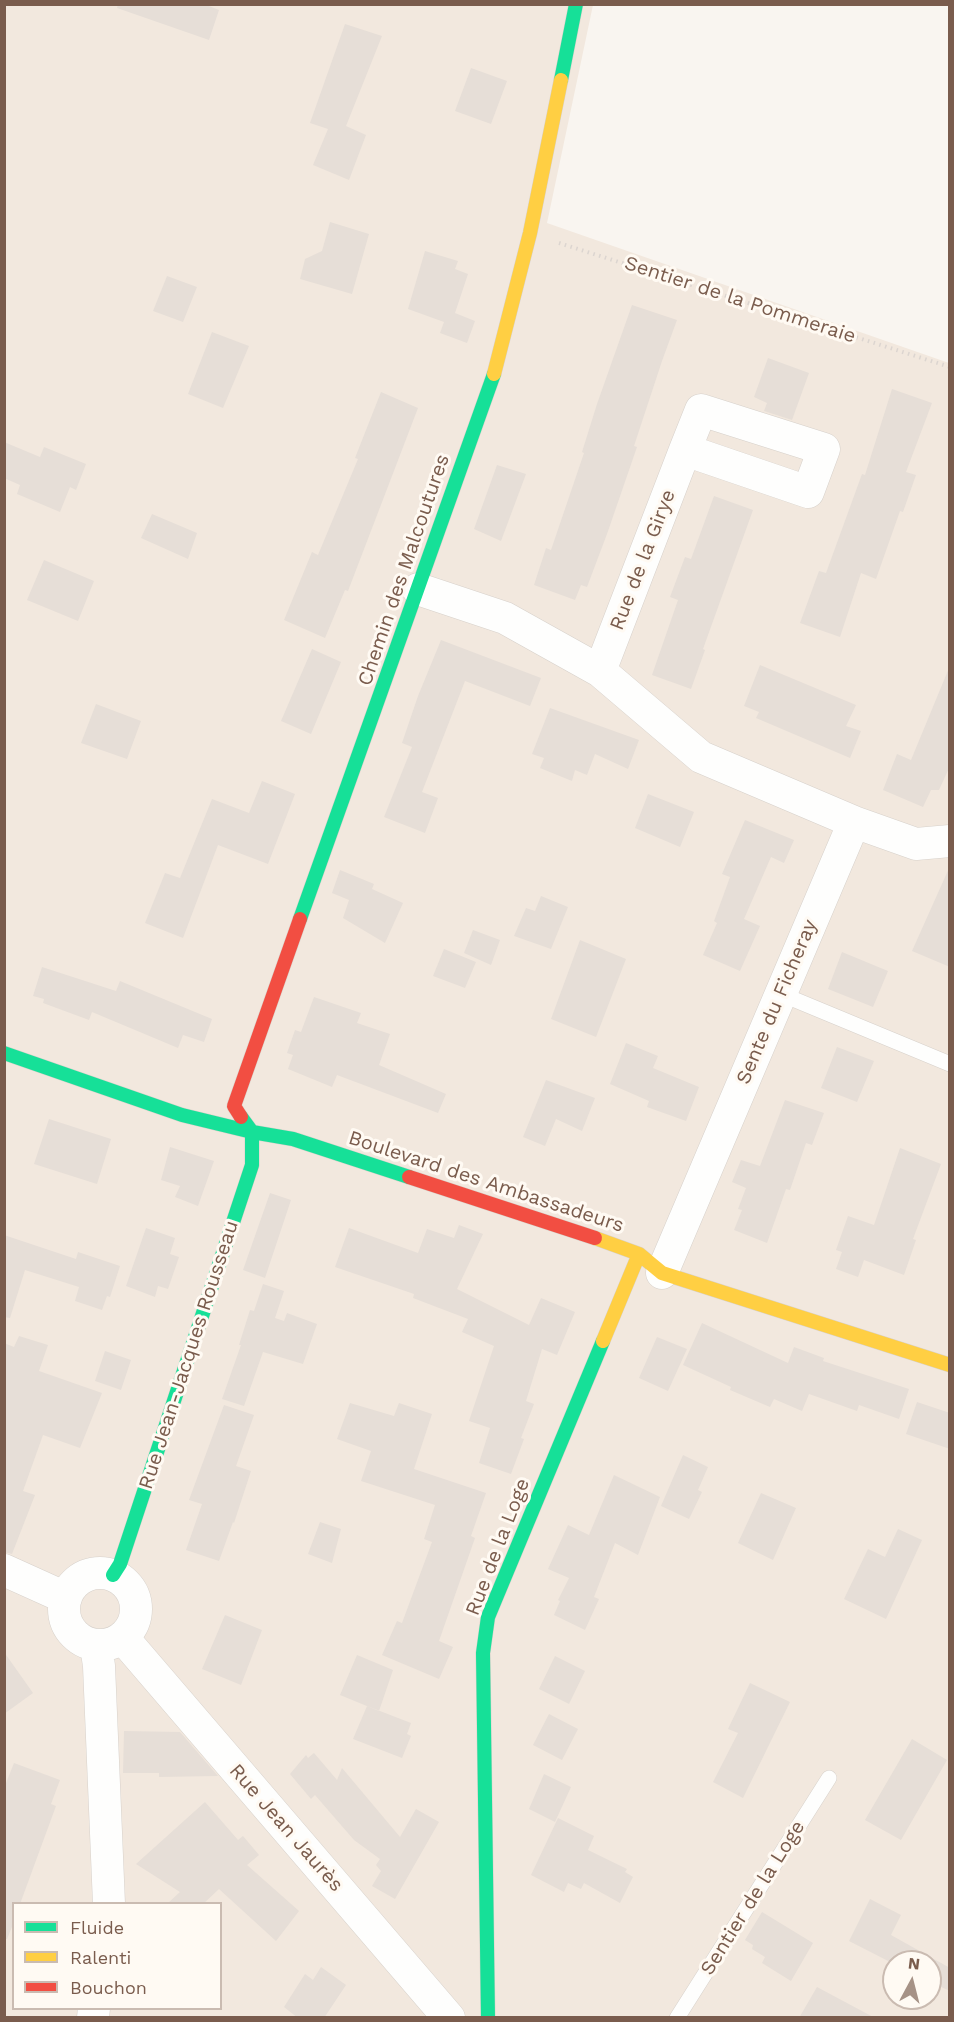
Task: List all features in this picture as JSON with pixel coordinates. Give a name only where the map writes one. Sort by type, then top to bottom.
[{"type":"street","name":"Chemin des Malcoutures","points":[[252,1132],[234,1106],[498,363],[530,233],[576,4]]},
{"type":"street","name":"Rue de la Girye","points":[[600,671],[686,450]]},
{"type":"street","points":[[418,589],[505,618],[600,671],[701,757],[854,822],[916,844],[950,841]]},
{"type":"street","name":"Sente du Ficheray","points":[[650,1264],[781,994],[854,822]]},
{"type":"street","name":"Boulevard des Ambassadeurs","points":[[4,1053],[182,1115],[252,1132],[293,1139],[650,1264],[950,1365]]},
{"type":"street","name":"Rue Jean-Jacques Rousseau","points":[[113,1575],[120,1564],[252,1165],[252,1132]]},
{"type":"street","name":"Rue de la Loge","points":[[488,2018],[483,1653],[488,1617],[650,1264]]},
{"type":"street","points":[[4,1570],[66,1598]]},
{"type":"street","points":[[109,1902],[100,1684],[110,1642],[136,1620],[137,1609],[135,1598],[123,1580],[113,1575],[90,1574],[79,1579],[66,1598],[64,1608],[69,1629],[85,1642],[110,1642]]},
{"type":"street","name":"Rue Jean Jaurès","points":[[110,1642],[449,2018]]},
{"type":"lane","points":[[781,994],[950,1064]]},
{"type":"lane","name":"Sentier de la Loge","points":[[677,2018],[829,1778]]},
{"type":"path","name":"Sentier de la Pommeraie","points":[[530,233],[950,368]]},
{"type":"shaded area","points":[[5,5],[593,5],[547,223],[949,363],[949,2017],[5,2018]]},
{"type":"building","points":[[118,4],[204,4],[219,10],[209,40],[117,8]]},
{"type":"building","points":[[345,24],[382,36],[346,126],[366,135],[349,180],[313,165],[328,129],[310,123]]},
{"type":"building","points":[[471,68],[507,81],[491,124],[455,111]]},
{"type":"building","points":[[330,222],[369,234],[352,294],[300,279],[305,259],[322,251]]},
{"type":"building","points":[[425,251],[458,261],[455,269],[468,274],[455,313],[475,321],[467,343],[440,333],[444,322],[408,309]]},
{"type":"building","points":[[167,276],[197,287],[183,322],[153,311]]},
{"type":"building","points":[[632,305],[677,320],[607,534],[587,587],[581,585],[575,600],[534,585],[546,548],[551,550],[584,453],[582,452],[597,404]]},
{"type":"building","points":[[212,332],[249,346],[223,408],[188,394]]},
{"type":"building","points":[[768,358],[809,373],[792,420],[764,411],[767,403],[754,397]]},
{"type":"building","points":[[892,389],[932,403],[906,472],[916,475],[903,512],[900,511],[876,579],[861,573],[840,637],[800,623],[819,571],[826,573],[862,474],[865,475]]},
{"type":"building","points":[[381,392],[418,408],[348,591],[345,590],[325,638],[284,620],[312,552],[318,555],[358,459],[355,458]]},
{"type":"building","points":[[4,442],[40,457],[44,447],[86,464],[76,490],[70,487],[60,512],[17,494],[20,485],[4,478]]},
{"type":"building","points":[[497,465],[526,474],[501,541],[474,529]]},
{"type":"building","points":[[714,496],[753,510],[691,689],[652,675],[678,600],[670,597],[685,557],[691,559]]},
{"type":"building","points":[[152,514],[197,533],[188,559],[141,538]]},
{"type":"building","points":[[44,560],[94,581],[78,621],[27,600]]},
{"type":"building","points":[[441,640],[541,678],[530,706],[465,681],[422,792],[438,798],[425,833],[384,817],[412,747],[402,743]]},
{"type":"building","points":[[312,649],[341,662],[311,734],[281,721]]},
{"type":"building","points":[[760,665],[856,705],[846,726],[861,731],[850,758],[756,718],[759,712],[744,706]]},
{"type":"building","points":[[949,668],[950,766],[939,790],[931,790],[923,807],[883,790],[897,754],[911,760]]},
{"type":"building","points":[[96,704],[141,721],[127,759],[81,743]]},
{"type":"building","points":[[550,708],[639,740],[628,769],[595,754],[587,775],[575,770],[572,781],[540,768],[544,758],[532,754]]},
{"type":"building","points":[[262,781],[295,794],[268,864],[218,845],[183,938],[145,923],[165,873],[180,878],[212,799],[249,813]]},
{"type":"building","points":[[648,794],[694,812],[680,847],[635,828]]},
{"type":"building","points":[[745,820],[794,840],[784,863],[771,857],[744,919],[760,926],[740,971],[703,955],[717,923],[714,921],[730,877],[722,874]]},
{"type":"building","points":[[950,866],[950,967],[912,951]]},
{"type":"building","points":[[340,870],[374,884],[372,889],[403,903],[385,943],[343,918],[349,900],[332,893]]},
{"type":"building","points":[[541,896],[568,907],[551,949],[514,936],[526,908],[535,911]]},
{"type":"building","points":[[473,930],[500,940],[491,965],[464,953]]},
{"type":"building","points":[[580,940],[626,959],[596,1037],[551,1019]]},
{"type":"building","points":[[444,949],[476,962],[465,988],[433,976]]},
{"type":"building","points":[[842,952],[888,971],[873,1007],[828,989]]},
{"type":"building","points":[[42,967],[116,991],[120,981],[212,1019],[204,1042],[183,1035],[178,1048],[92,1012],[89,1020],[43,1003],[44,999],[33,996]]},
{"type":"building","points":[[314,997],[361,1013],[357,1023],[390,1034],[379,1065],[446,1094],[438,1113],[337,1075],[332,1087],[288,1069],[293,1055],[287,1053],[295,1030],[301,1032]]},
{"type":"building","points":[[626,1043],[658,1056],[653,1068],[699,1087],[686,1121],[647,1107],[649,1101],[610,1084]]},
{"type":"building","points":[[837,1047],[874,1061],[857,1102],[821,1088]]},
{"type":"building","points":[[546,1080],[595,1098],[582,1131],[556,1119],[545,1146],[523,1137]]},
{"type":"building","points":[[785,1100],[824,1113],[812,1145],[806,1143],[790,1190],[786,1189],[767,1243],[734,1230],[742,1210],[738,1209],[746,1188],[732,1182],[741,1160],[760,1166]]},
{"type":"building","points":[[49,1119],[111,1139],[97,1184],[34,1164]]},
{"type":"building","points":[[170,1147],[214,1161],[198,1206],[175,1197],[180,1186],[161,1180]]},
{"type":"building","points":[[900,1148],[941,1164],[913,1239],[916,1240],[904,1275],[864,1260],[858,1277],[836,1269],[842,1252],[836,1250],[848,1216],[874,1225]]},
{"type":"building","points":[[270,1193],[291,1200],[265,1278],[243,1270]]},
{"type":"building","points":[[459,1225],[483,1234],[457,1289],[529,1325],[541,1298],[575,1312],[557,1355],[542,1349],[526,1401],[534,1404],[511,1474],[479,1463],[490,1428],[469,1421],[494,1346],[462,1332],[468,1319],[413,1298],[414,1294],[335,1267],[349,1228],[418,1253],[427,1229],[454,1238]]},
{"type":"building","points":[[146,1228],[175,1238],[170,1254],[179,1257],[168,1289],[158,1286],[155,1297],[126,1286]]},
{"type":"building","points":[[4,1235],[76,1259],[78,1252],[120,1266],[110,1297],[107,1296],[102,1310],[75,1301],[79,1287],[25,1270],[10,1318],[4,1317]]},
{"type":"building","points":[[263,1284],[284,1291],[275,1318],[284,1321],[287,1313],[317,1324],[303,1364],[263,1352],[244,1406],[222,1399],[241,1345],[239,1345],[250,1310],[254,1311]]},
{"type":"building","points":[[702,1323],[788,1363],[794,1347],[824,1358],[823,1361],[909,1389],[899,1419],[859,1405],[857,1411],[809,1394],[802,1411],[774,1399],[770,1407],[730,1390],[731,1387],[683,1365]]},
{"type":"building","points":[[19,1336],[48,1345],[39,1371],[102,1393],[80,1448],[43,1435],[23,1491],[35,1495],[12,1554],[4,1552],[4,1343],[14,1347]]},
{"type":"building","points":[[657,1337],[687,1349],[668,1391],[639,1378]]},
{"type":"building","points":[[105,1351],[131,1360],[121,1390],[95,1381]]},
{"type":"building","points":[[917,1402],[950,1413],[950,1449],[906,1434]]},
{"type":"building","points":[[350,1403],[394,1416],[399,1403],[432,1414],[414,1469],[486,1493],[471,1536],[475,1538],[439,1641],[453,1647],[439,1679],[382,1655],[397,1621],[402,1623],[432,1542],[424,1539],[435,1505],[361,1481],[371,1451],[337,1439]]},
{"type":"building","points":[[224,1405],[254,1415],[236,1466],[251,1471],[219,1561],[186,1550],[202,1504],[189,1500]]},
{"type":"building","points":[[683,1455],[708,1467],[698,1490],[702,1492],[689,1519],[661,1506]]},
{"type":"building","points":[[614,1475],[660,1497],[638,1555],[615,1543],[594,1597],[599,1599],[585,1630],[554,1615],[560,1601],[558,1600],[569,1578],[548,1569],[568,1525],[589,1535]]},
{"type":"building","points":[[761,1493],[796,1508],[773,1560],[738,1543]]},
{"type":"building","points":[[320,1522],[341,1529],[332,1563],[308,1554]]},
{"type":"building","points":[[898,1529],[922,1540],[886,1619],[844,1599],[868,1549],[885,1557]]},
{"type":"building","points":[[225,1615],[262,1630],[241,1685],[202,1669]]},
{"type":"building","points":[[4,1652],[33,1693],[4,1714]]},
{"type":"building","points":[[357,1655],[393,1670],[379,1711],[340,1695]]},
{"type":"building","points":[[555,1656],[585,1671],[569,1704],[539,1689]]},
{"type":"building","points":[[750,1683],[790,1702],[743,1798],[713,1782],[738,1733],[728,1729]]},
{"type":"building","points":[[367,1706],[411,1723],[407,1734],[411,1736],[402,1758],[353,1739]]},
{"type":"building","points":[[549,1714],[578,1729],[562,1760],[533,1745]]},
{"type":"building","points":[[124,1731],[180,1732],[218,1776],[159,1777],[159,1773],[123,1773]]},
{"type":"building","points":[[912,1739],[947,1760],[901,1840],[865,1820]]},
{"type":"building","points":[[314,1753],[337,1780],[342,1768],[400,1837],[416,1809],[439,1822],[395,1899],[372,1886],[381,1871],[376,1865],[380,1859],[354,1840],[315,1795],[311,1799],[290,1774],[306,1755],[308,1758]]},
{"type":"building","points":[[14,1763],[60,1780],[51,1804],[56,1806],[21,1902],[12,1902],[12,1927],[7,1939],[4,1939],[4,1788]]},
{"type":"building","points":[[544,1774],[571,1787],[555,1822],[529,1809]]},
{"type":"building","points":[[205,1802],[238,1840],[243,1836],[259,1855],[247,1865],[299,1911],[276,1941],[219,1889],[205,1902],[169,1902],[180,1892],[136,1864]]},
{"type":"building","points":[[558,1818],[594,1836],[588,1850],[627,1869],[625,1872],[633,1877],[620,1903],[584,1883],[581,1889],[568,1883],[564,1892],[531,1875]]},
{"type":"building","points":[[870,1899],[901,1915],[891,1935],[918,1950],[882,1950],[882,1958],[849,1941]]},
{"type":"building","points":[[762,1912],[813,1943],[791,1981],[762,1963],[765,1957],[752,1949],[753,1945],[745,1940]]},
{"type":"building","points":[[942,1964],[950,1968],[950,1991],[942,1987]]},
{"type":"building","points":[[321,1967],[346,1985],[324,2018],[298,2018],[284,2007],[305,1974],[313,1980]]},
{"type":"building","points":[[817,1987],[875,2018],[799,2018]]},
{"type":"traffic: fast","points":[[561,80],[576,4]]},
{"type":"traffic: fast","points":[[300,919],[494,374]]},
{"type":"traffic: fast","points":[[4,1053],[182,1115],[252,1132],[293,1139],[409,1177]]},
{"type":"traffic: fast","points":[[113,1575],[120,1564],[252,1165],[252,1132],[241,1117]]},
{"type":"traffic: fast","points":[[488,2018],[483,1653],[488,1617],[603,1341]]},
{"type":"traffic: slow","points":[[494,374],[530,233],[561,80]]},
{"type":"traffic: slow","points":[[595,1238],[639,1254],[662,1273],[950,1365]]},
{"type":"traffic: slow","points":[[603,1341],[639,1254]]},
{"type":"traffic: jam","points":[[241,1117],[234,1106],[300,919]]},
{"type":"traffic: jam","points":[[409,1177],[595,1238]]}]
